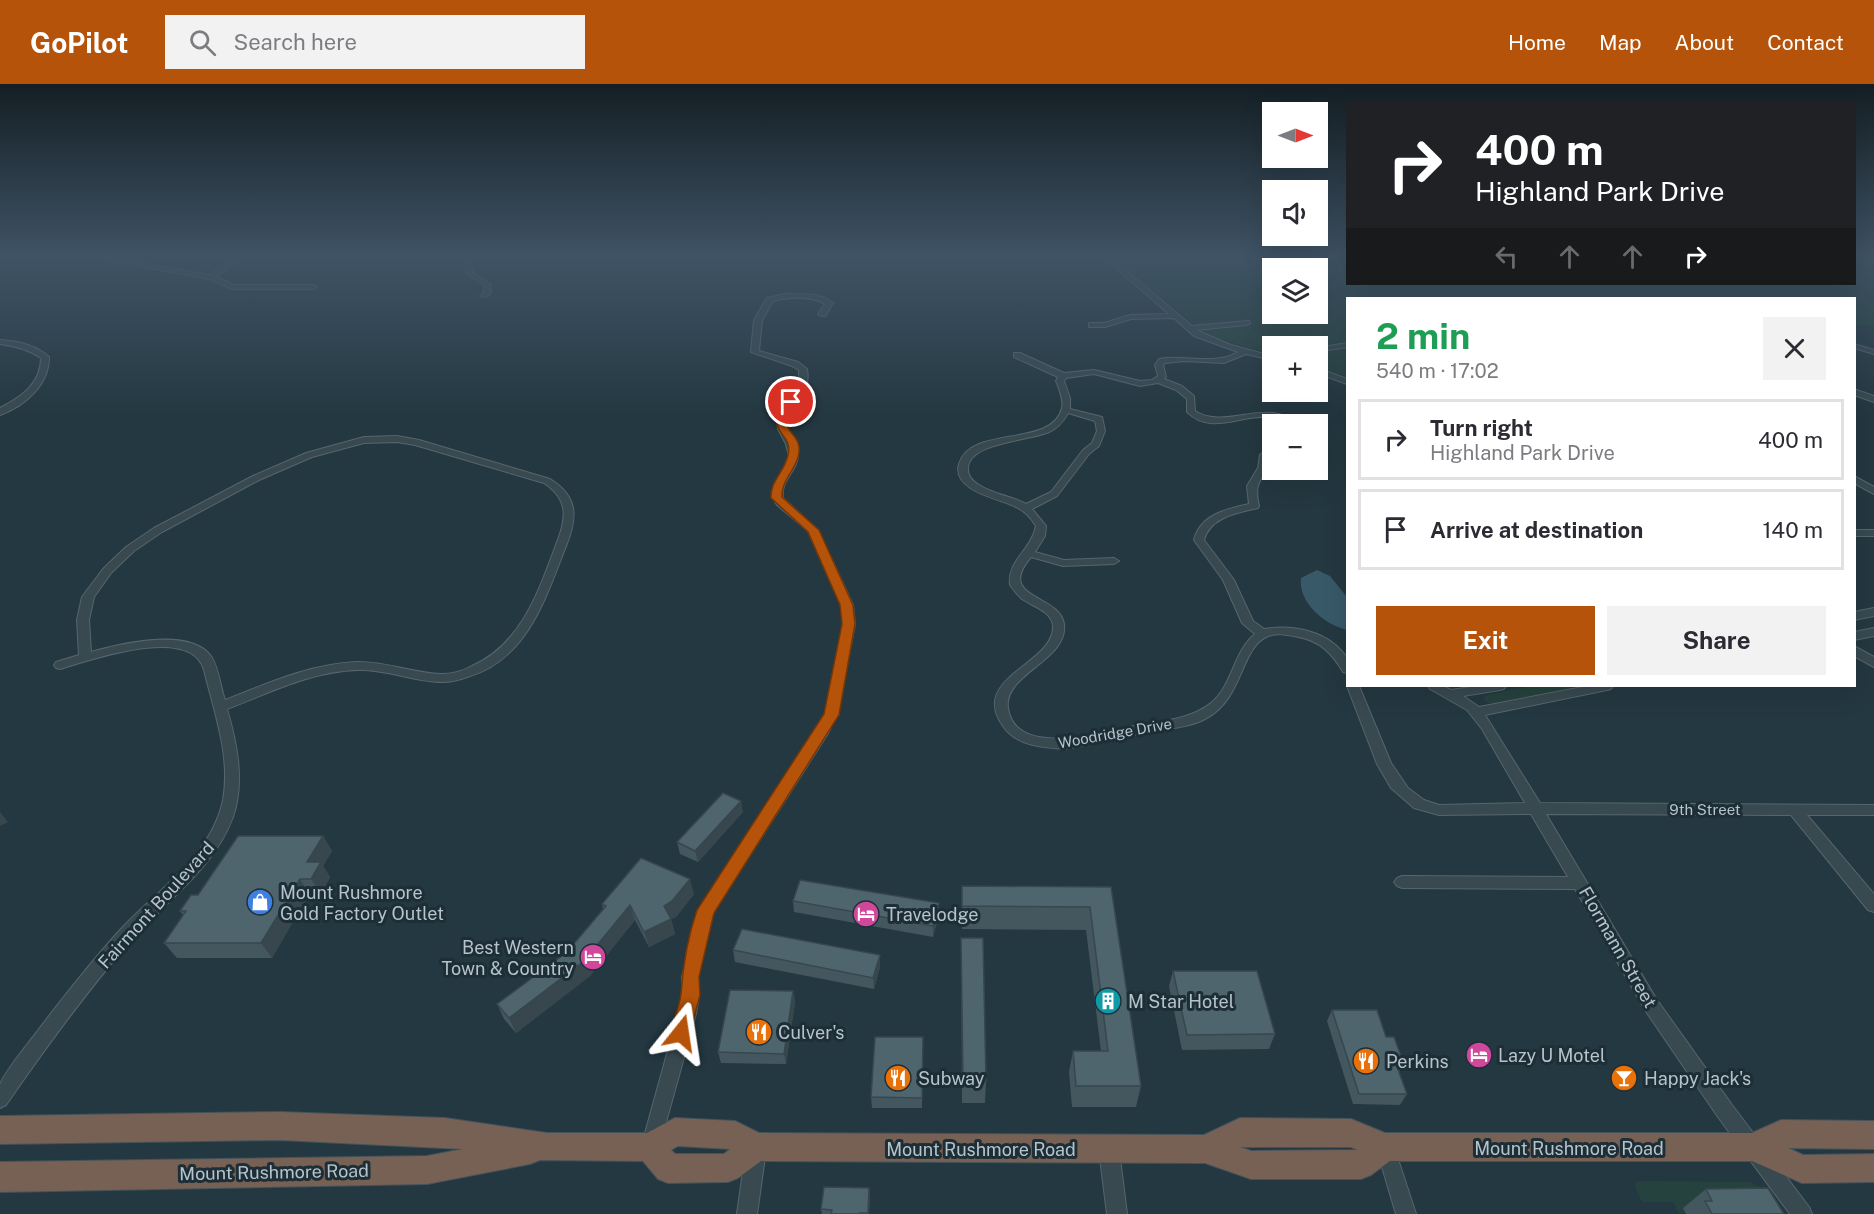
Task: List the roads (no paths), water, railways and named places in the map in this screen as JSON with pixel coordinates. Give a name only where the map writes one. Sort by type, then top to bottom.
[{"type":"highway","name":"Mount Rushmore Road","points":[[0,1130],[280,1126],[445,1132],[547,1147],[650,1147]]},
{"type":"highway","name":"Mount Rushmore Road","points":[[1753,1147],[1781,1134],[1874,1135]]},
{"type":"highway","name":"Mount Rushmore Road","points":[[0,1177],[427,1170],[547,1147]]},
{"type":"highway","points":[[650,1147],[668,1169],[728,1168],[757,1148]]},
{"type":"highway","name":"Mount Rushmore Road","points":[[757,1148],[1205,1149],[1251,1165],[1361,1165],[1385,1147],[1753,1147],[1802,1169],[1874,1168]]},
{"type":"street","points":[[650,1147],[687,1014],[691,995],[690,977],[700,927],[706,910],[831,715],[849,624],[847,605],[813,530],[777,498],[776,489],[794,456],[794,447],[781,423],[782,414],[801,394],[804,374],[803,369],[795,364],[755,352],[758,320],[764,310]]},
{"type":"street","points":[[822,314],[825,310]]},
{"type":"street","points":[[1169,310],[1190,328],[1210,340],[1262,355]]},
{"type":"street","points":[[1092,325],[1105,325],[1130,317],[1176,316]]},
{"type":"street","points":[[1190,328],[1246,322]]},
{"type":"street","points":[[0,342],[21,344],[36,349],[45,357],[46,366],[43,377],[34,390],[0,412]]},
{"type":"street","points":[[1328,349],[1346,345]]},
{"type":"street","points":[[1856,347],[1874,352]]},
{"type":"street","points":[[1328,351],[1346,350]]},
{"type":"street","points":[[1159,380],[1162,377],[1159,365],[1162,361],[1175,358],[1228,362],[1245,351]]},
{"type":"street","points":[[1017,355],[1063,376],[1079,372],[1095,372],[1141,385],[1159,380],[1187,393],[1191,398],[1191,412],[1201,418],[1217,421],[1262,414]]},
{"type":"street","points":[[1328,374],[1346,382]]},
{"type":"street","points":[[1063,376],[1060,381],[1065,399],[1065,410],[1058,422],[1043,431],[978,448],[964,461],[963,473],[968,481],[977,488],[1026,508],[1054,494],[1101,436],[1099,419],[1065,410]]},
{"type":"street","points":[[1856,393],[1874,399]]},
{"type":"street","points":[[84,657],[83,620],[88,597],[107,571],[130,549],[158,530],[256,478],[309,455],[364,440],[381,438],[416,442],[540,478],[562,493],[567,507],[568,525],[563,541],[525,628],[504,656],[488,666],[444,678],[374,666],[342,667],[323,671],[220,706]]},
{"type":"street","points":[[1262,470],[1254,477],[1250,490],[1254,506],[1230,512],[1204,526],[1199,533],[1199,540],[1228,580],[1248,623],[1261,633],[1287,631],[1316,638],[1336,651],[1346,667]]},
{"type":"street","points":[[1856,480],[1874,491]]},
{"type":"street","name":"Woodridge Drive","points":[[1026,508],[1041,526],[1040,541],[1017,565],[1014,574],[1016,583],[1019,590],[1056,616],[1058,634],[1053,644],[1008,687],[1001,706],[1002,715],[1008,725],[1019,734],[1033,740],[1066,744],[1203,716],[1225,698],[1232,687],[1246,648],[1252,639],[1261,633]]},
{"type":"street","points":[[1856,533],[1874,533]]},
{"type":"street","points":[[1029,554],[1063,563],[1114,561]]},
{"type":"street","points":[[1856,616],[1874,612]]},
{"type":"street","points":[[1856,636],[1874,632]]},
{"type":"street","name":"Fairmont Boulevard","points":[[0,1099],[84,985],[133,927],[179,884],[203,857],[226,815],[232,789],[227,732],[206,657],[195,649],[154,644],[84,657],[60,665]]},
{"type":"street","points":[[1856,651],[1874,663]]},
{"type":"street","points":[[1353,687],[1384,764],[1396,784],[1412,799],[1439,810],[1536,808]]},
{"type":"street","name":"Flormann Street","points":[[1436,687],[1477,712],[1651,1005],[1802,1214]]},
{"type":"street","points":[[1450,694],[1494,687]]},
{"type":"street","points":[[1477,712],[1602,687]]},
{"type":"street","name":"9th Street","points":[[1536,808],[1874,810]]},
{"type":"street","points":[[1794,809],[1874,905]]},
{"type":"street","points":[[1402,882],[1580,883]]},
{"type":"street","points":[[1385,1147],[1406,1214]]},
{"type":"street","points":[[747,1214],[757,1148]]},
{"type":"street","points":[[1109,1150],[1118,1214]]},
{"type":"water","points":[[1317,570],[1330,576],[1346,596],[1346,630],[1322,618],[1308,604],[1301,587],[1301,578]]},
{"type":"place","name":"Mount Rushmore Gold Factory Outlet","points":[[260,902]]},
{"type":"place","name":"Travelodge","points":[[866,914]]},
{"type":"place","name":"Best Western Town & Country","points":[[593,957]]},
{"type":"place","name":"M Star Hotel","points":[[1108,1001]]},
{"type":"place","name":"Culver's","points":[[759,1032]]},
{"type":"place","name":"Lazy U Motel","points":[[1479,1055]]},
{"type":"place","name":"Perkins","points":[[1366,1061]]},
{"type":"place","name":"Subway","points":[[898,1078]]},
{"type":"place","name":"Happy Jack's","points":[[1624,1078]]}]
